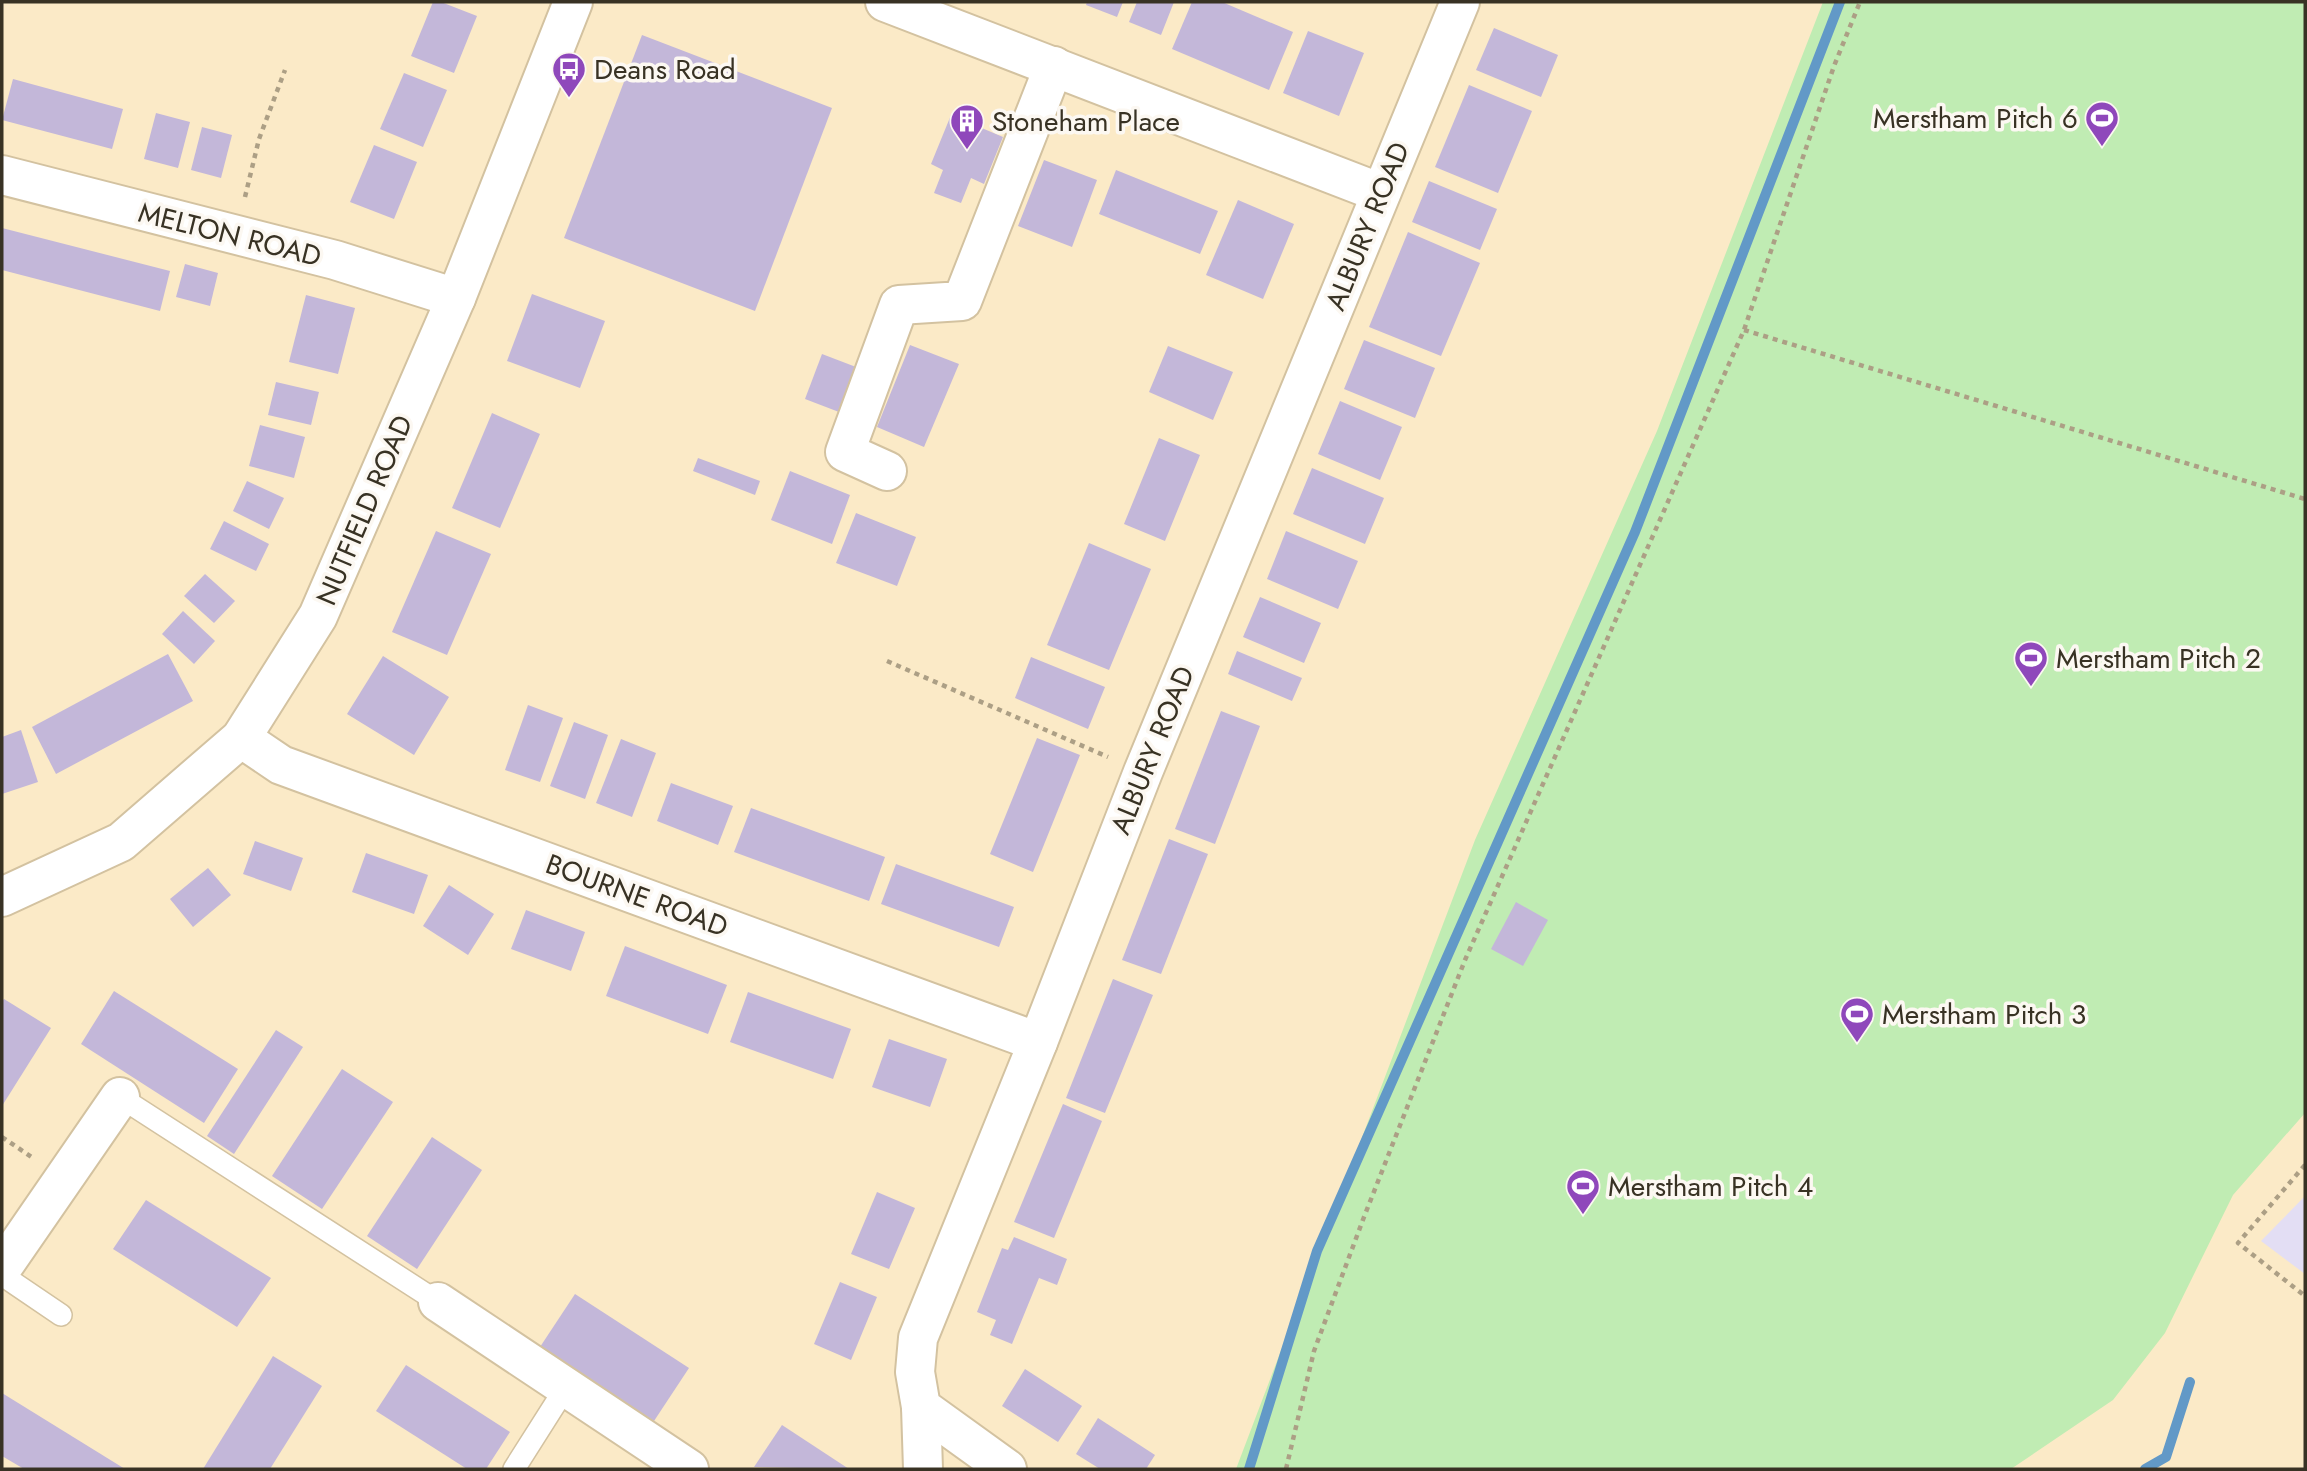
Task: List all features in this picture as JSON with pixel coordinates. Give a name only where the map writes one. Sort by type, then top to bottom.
[{"type":"street","name":"NUTFIELD ROAD","points":[[2,897],[121,842],[241,738],[318,616],[456,298],[573,2]]},
{"type":"street","points":[[885,2],[1381,193]]},
{"type":"street","name":"ALBURY ROAD","points":[[923,1469],[921,1407],[915,1372],[918,1338],[1038,1042],[1143,772],[1460,2]]},
{"type":"street","points":[[887,471],[845,452],[899,305],[962,301],[1054,66]]},
{"type":"street","name":"MELTON ROAD","points":[[2,175],[335,260],[456,298]]},
{"type":"street","name":"BOURNE ROAD","points":[[241,738],[281,765],[1038,1042]]},
{"type":"street","points":[[2,1268],[120,1097]]},
{"type":"street","points":[[438,1302],[689,1469]]},
{"type":"street","points":[[921,1407],[1007,1469]]},
{"type":"lane","points":[[120,1097],[438,1302]]},
{"type":"lane","points":[[2,1275],[61,1315]]},
{"type":"lane","points":[[514,1469],[566,1387]]},
{"type":"path","points":[[1286,1469],[1314,1351],[1465,960],[1744,330],[1834,66],[1860,2]]},
{"type":"path","points":[[235,235],[259,139],[285,70]]},
{"type":"path","points":[[1744,330],[2305,499]]},
{"type":"path","points":[[887,661],[1143,772]]},
{"type":"path","points":[[2305,1165],[2238,1243],[2305,1296]]},
{"type":"shaded area","points":[[2305,1196],[2305,1274],[2261,1241]]},
{"type":"green space","points":[[1823,2],[2305,2],[2305,1113],[2233,1195],[2165,1333],[2113,1400],[2011,1469],[1236,1469],[1475,840],[1657,431]]},
{"type":"building","points":[[433,2],[441,2],[477,16],[454,73],[411,56]]},
{"type":"building","points":[[1087,2],[1123,2],[1117,17],[1086,5]]},
{"type":"building","points":[[1137,2],[1174,2],[1161,35],[1129,22]]},
{"type":"building","points":[[1192,2],[1222,2],[1293,32],[1269,90],[1172,49]]},
{"type":"building","points":[[1494,28],[1558,55],[1541,97],[1476,70]]},
{"type":"building","points":[[1308,31],[1364,53],[1339,116],[1283,93]]},
{"type":"building","points":[[642,35],[832,108],[755,311],[564,238]]},
{"type":"building","points":[[404,73],[447,90],[423,147],[380,129]]},
{"type":"building","points":[[13,79],[123,109],[112,149],[2,120]]},
{"type":"building","points":[[1469,85],[1532,111],[1498,193],[1435,167]]},
{"type":"building","points":[[156,113],[190,122],[178,168],[144,159]]},
{"type":"building","name":"Stoneham Place","points":[[951,115],[1003,137],[984,184],[971,178],[961,203],[934,193],[943,170],[931,164]]},
{"type":"building","points":[[202,127],[232,135],[221,178],[191,170]]},
{"type":"building","points":[[374,145],[417,162],[394,219],[350,202]]},
{"type":"building","points":[[1044,160],[1097,180],[1072,247],[1018,226]]},
{"type":"building","points":[[1116,170],[1218,211],[1200,254],[1099,214]]},
{"type":"building","points":[[1429,181],[1497,209],[1480,250],[1412,222]]},
{"type":"building","points":[[1238,200],[1294,224],[1263,299],[1206,275]]},
{"type":"building","points":[[2,228],[170,271],[160,311],[2,270]]},
{"type":"building","points":[[1408,232],[1480,263],[1441,356],[1369,327]]},
{"type":"building","points":[[185,264],[218,273],[210,306],[176,297]]},
{"type":"building","points":[[532,294],[605,321],[580,388],[507,361]]},
{"type":"building","points":[[306,295],[355,308],[338,374],[289,362]]},
{"type":"building","points":[[1364,340],[1435,368],[1415,418],[1344,389]]},
{"type":"building","points":[[910,345],[959,364],[924,447],[877,427]]},
{"type":"building","points":[[1168,346],[1233,372],[1213,420],[1149,392]]},
{"type":"building","points":[[822,354],[856,367],[839,412],[805,399]]},
{"type":"building","points":[[276,382],[319,392],[311,425],[268,415]]},
{"type":"building","points":[[1340,401],[1402,427],[1380,480],[1318,454]]},
{"type":"building","points":[[492,413],[540,434],[500,528],[452,508]]},
{"type":"building","points":[[260,425],[305,437],[294,478],[249,466]]},
{"type":"building","points":[[1159,438],[1200,455],[1165,541],[1124,524]]},
{"type":"building","points":[[698,458],[760,481],[755,495],[693,471]]},
{"type":"building","points":[[1312,468],[1384,498],[1365,544],[1293,514]]},
{"type":"building","points":[[790,471],[850,495],[832,544],[771,520]]},
{"type":"building","points":[[247,481],[284,498],[269,529],[233,511]]},
{"type":"building","points":[[856,513],[916,537],[897,586],[836,563]]},
{"type":"building","points":[[224,521],[269,544],[256,571],[210,549]]},
{"type":"building","points":[[436,531],[491,554],[447,655],[392,632]]},
{"type":"building","points":[[1286,531],[1358,561],[1338,609],[1267,579]]},
{"type":"building","points":[[1089,543],[1151,569],[1109,670],[1047,645]]},
{"type":"building","points":[[205,574],[235,601],[214,623],[184,596]]},
{"type":"building","points":[[1260,597],[1321,623],[1304,663],[1243,637]]},
{"type":"building","points":[[183,611],[215,641],[194,664],[162,634]]},
{"type":"building","points":[[1237,651],[1302,678],[1292,701],[1228,674]]},
{"type":"building","points":[[168,654],[193,701],[56,774],[32,727]]},
{"type":"building","points":[[383,656],[449,697],[414,755],[347,714]]},
{"type":"building","points":[[1031,657],[1105,687],[1088,729],[1015,698]]},
{"type":"building","points":[[528,705],[563,718],[540,782],[505,770]]},
{"type":"building","points":[[1221,711],[1260,726],[1215,844],[1175,829]]},
{"type":"building","points":[[574,722],[608,735],[585,799],[550,786]]},
{"type":"building","points":[[21,730],[38,782],[2,794],[2,737]]},
{"type":"building","points":[[1037,738],[1080,755],[1033,872],[990,854]]},
{"type":"building","points":[[621,739],[656,753],[632,817],[596,803]]},
{"type":"building","points":[[671,783],[733,806],[718,845],[657,821]]},
{"type":"building","points":[[751,808],[885,857],[869,901],[734,852]]},
{"type":"building","points":[[1169,839],[1208,854],[1161,974],[1122,960]]},
{"type":"building","points":[[255,841],[303,858],[291,891],[243,874]]},
{"type":"building","points":[[366,853],[428,875],[414,914],[352,892]]},
{"type":"building","points":[[896,864],[1014,907],[999,947],[881,904]]},
{"type":"building","points":[[208,868],[231,895],[193,927],[170,899]]},
{"type":"building","points":[[449,885],[494,914],[468,955],[423,926]]},
{"type":"building","points":[[1516,902],[1548,920],[1523,966],[1491,949]]},
{"type":"building","points":[[526,910],[585,932],[571,971],[511,949]]},
{"type":"building","points":[[625,946],[727,985],[708,1034],[606,996]]},
{"type":"building","points":[[1113,979],[1153,995],[1105,1113],[1066,1098]]},
{"type":"building","points":[[114,991],[238,1069],[204,1123],[81,1044]]},
{"type":"building","points":[[748,992],[851,1029],[833,1079],[730,1042]]},
{"type":"building","points":[[4,999],[51,1028],[2,1106],[2,1002]]},
{"type":"building","points":[[276,1030],[303,1047],[234,1154],[207,1136]]},
{"type":"building","points":[[889,1039],[947,1059],[930,1107],[872,1087]]},
{"type":"building","points":[[342,1069],[393,1102],[322,1209],[272,1176]]},
{"type":"building","points":[[1063,1104],[1102,1121],[1054,1238],[1014,1222]]},
{"type":"building","points":[[432,1137],[482,1170],[417,1269],[367,1236]]},
{"type":"building","points":[[877,1192],[915,1208],[889,1269],[851,1254]]},
{"type":"building","points":[[146,1200],[271,1278],[237,1327],[113,1249]]},
{"type":"building","points":[[1014,1237],[1067,1259],[1057,1285],[1039,1278],[1012,1344],[990,1335],[996,1320],[977,1312],[1002,1248],[1008,1250]]},
{"type":"building","points":[[840,1282],[877,1297],[851,1360],[814,1344]]},
{"type":"building","points":[[575,1294],[689,1368],[654,1421],[540,1347]]},
{"type":"building","points":[[273,1356],[322,1386],[270,1469],[203,1469]]},
{"type":"building","points":[[406,1365],[510,1432],[486,1469],[467,1469],[376,1411]]},
{"type":"building","points":[[1025,1369],[1082,1406],[1058,1442],[1002,1406]]},
{"type":"building","points":[[2,1393],[125,1469],[24,1469],[2,1456]]},
{"type":"building","points":[[1098,1418],[1155,1455],[1146,1469],[1100,1469],[1076,1454]]},
{"type":"building","points":[[782,1425],[849,1469],[754,1467]]},
{"type":"waterway","points":[[1249,1469],[1317,1251],[1635,532],[1840,2]]},
{"type":"waterway","points":[[2145,1469],[2166,1457],[2190,1382]]},
{"type":"place","name":"Deans Road","points":[[569,99]]},
{"type":"place","name":"Merstham Pitch 6","points":[[2102,148]]},
{"type":"place","name":"Stoneham Place","points":[[967,151]]},
{"type":"place","name":"Merstham Pitch 2","points":[[2031,688]]},
{"type":"place","name":"Merstham Pitch 3","points":[[1857,1044]]},
{"type":"place","name":"Merstham Pitch 4","points":[[1583,1216]]}]
